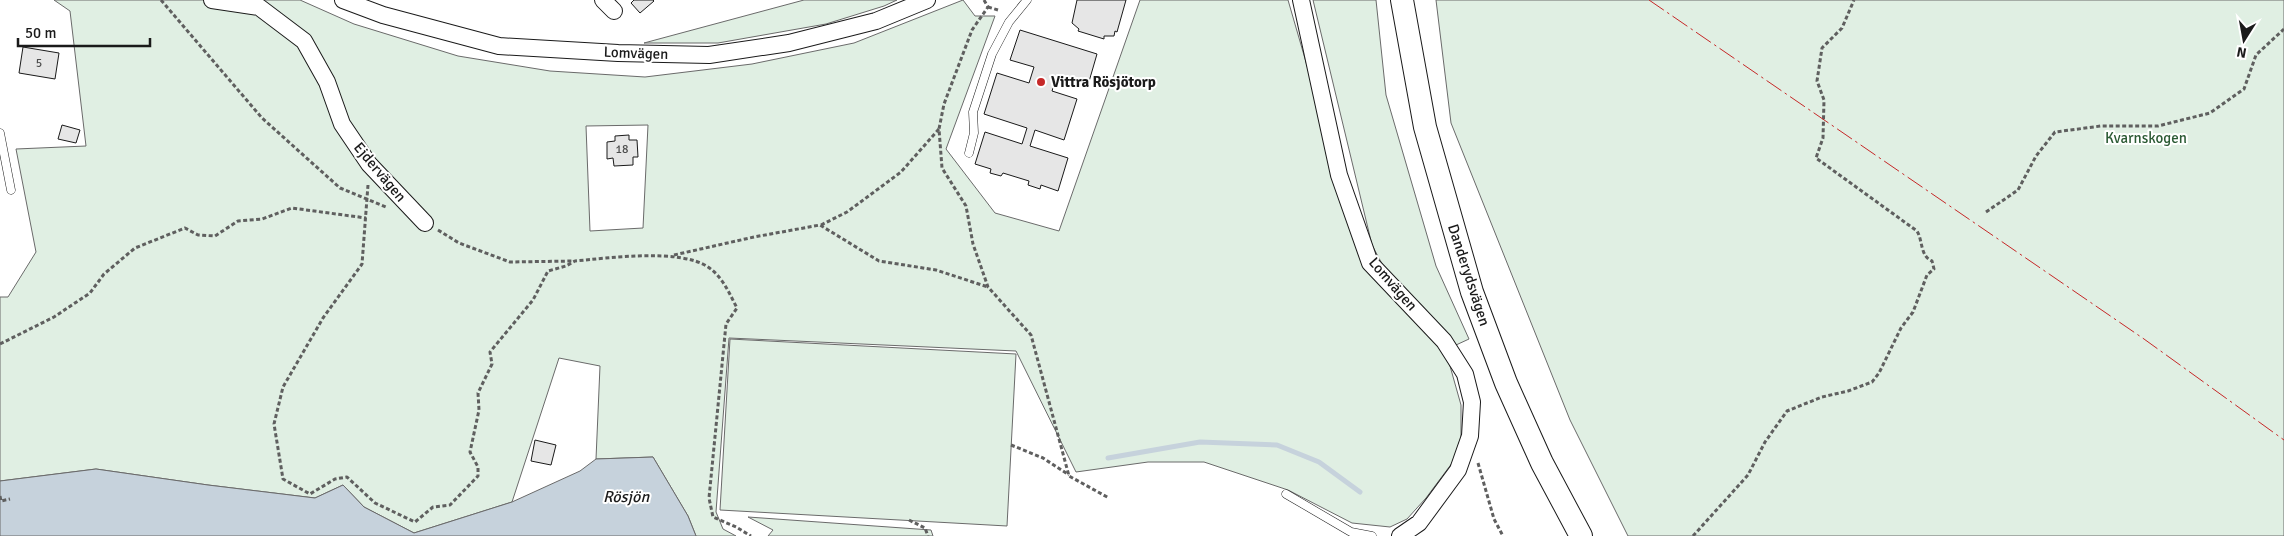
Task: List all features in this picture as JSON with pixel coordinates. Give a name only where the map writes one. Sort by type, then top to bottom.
[{"type":"main road","name":"Danderydsvägen","points":[[1402,0],[1425,127],[1472,292],[1506,383],[1542,463],[1581,536]]},
{"type":"street","name":"Ejdervägen","points":[[212,0],[259,7],[304,40],[327,82],[342,124],[369,164],[425,223]]},
{"type":"street","name":"Lomvägen","points":[[343,0],[383,15],[498,46],[618,53],[709,55],[808,38],[876,21],[927,0]]},
{"type":"street","name":"Lomvägen","points":[[1301,0],[1339,175],[1370,263],[1444,341],[1465,374],[1472,402],[1470,436],[1458,470],[1418,523],[1400,536]]},
{"type":"lane","points":[[969,153],[974,133],[973,112],[992,54],[1009,22],[1027,0]]},
{"type":"lane","points":[[0,133],[11,190]]},
{"type":"lane","points":[[1286,494],[1352,532],[1372,536]]},
{"type":"path","points":[[161,0],[262,118],[340,188],[392,209]]},
{"type":"path","points":[[984,0],[988,7],[998,10]]},
{"type":"path","points":[[1693,536],[1748,475],[1765,442],[1787,411],[1822,397],[1848,391],[1872,382],[1879,373],[1901,328],[1914,312],[1928,275],[1934,269],[1932,261],[1923,253],[1922,239],[1917,231],[1816,158],[1823,138],[1824,100],[1817,81],[1822,48],[1842,28],[1854,0]]},
{"type":"path","points":[[988,7],[972,30],[944,104],[939,129],[942,168],[966,206],[972,244],[988,287],[1031,335],[1069,476]]},
{"type":"path","points":[[1986,212],[2018,190],[2036,156],[2055,132],[2101,126],[2158,126],[2210,113],[2244,89],[2256,55],[2284,28]]},
{"type":"path","points":[[425,223],[459,243],[510,262],[671,256],[754,236],[820,225],[847,212],[901,172],[939,129]]},
{"type":"path","points":[[369,164],[362,264],[322,318],[283,387],[274,424],[279,464],[283,479],[310,494],[335,479],[346,477],[374,503],[415,522],[433,507],[450,504],[478,476],[478,467],[470,452],[479,410],[478,393],[492,364],[490,352],[533,300],[548,271],[566,266],[575,261]]},
{"type":"path","points":[[0,344],[54,317],[90,294],[104,274],[135,248],[185,228],[198,235],[215,236],[238,220],[262,219],[292,208],[366,218]]},
{"type":"path","points":[[820,225],[879,261],[936,270],[988,287]]},
{"type":"path","points":[[671,256],[693,260],[708,267],[724,282],[737,308],[726,324],[709,498],[713,517],[751,536]]},
{"type":"path","points":[[1470,436],[1494,519],[1503,536]]},
{"type":"path","points":[[1011,445],[1043,458],[1069,476],[1109,498]]},
{"type":"path","points":[[0,496],[1,501],[10,499]]},
{"type":"path","points":[[909,520],[925,528],[928,536]]},
{"type":"green space","points":[[54,0],[300,0],[354,24],[458,56],[550,71],[645,77],[752,64],[854,43],[963,0],[975,16],[995,16],[946,149],[995,213],[1059,231],[1140,0],[1288,0],[1366,269],[1438,340],[1450,366],[1461,405],[1461,451],[1426,498],[1407,519],[1390,527],[1352,523],[1288,490],[1204,462],[1148,462],[1076,472],[1016,351],[729,338],[716,512],[723,529],[736,536],[696,536],[688,516],[653,457],[596,459],[600,366],[559,358],[512,502],[414,533],[364,507],[343,485],[315,498],[96,469],[0,481],[0,297],[8,297],[36,252],[16,149],[86,146],[70,11]],"holes":[[[648,125],[643,228],[590,231],[586,126]]]},
{"type":"green space","points":[[804,0],[897,0],[884,6],[826,24],[718,43],[644,43]]},
{"type":"green space","points":[[1313,0],[1376,0],[1386,95],[1436,266],[1469,339],[1456,345],[1389,277],[1372,245]]},
{"type":"green space","name":"Kvarnskogen","points":[[1436,0],[2284,0],[2284,536],[1628,536],[1570,420],[1451,123]]},
{"type":"green space","points":[[730,339],[1016,354],[1007,526],[720,510]]},
{"type":"green space","points":[[748,517],[931,530],[933,536],[768,536],[773,530]]},
{"type":"water","name":"Rösjön","points":[[653,457],[688,516],[696,536],[0,536],[0,481],[96,469],[315,498],[343,485],[364,507],[414,533],[512,502],[580,471],[596,459]]},
{"type":"building","points":[[634,0],[654,1],[640,13],[631,3]]},
{"type":"building","points":[[1077,0],[1126,0],[1117,32],[1115,31],[1114,36],[1104,36],[1104,39],[1078,31],[1079,29],[1072,23]]},
{"type":"building","points":[[1020,30],[1097,54],[1088,85],[1057,75],[1052,91],[1077,99],[1064,140],[1035,130],[1030,146],[1068,158],[1058,191],[1041,185],[1040,189],[1028,185],[1029,181],[1003,173],[1001,176],[990,173],[991,169],[975,164],[985,132],[1022,144],[1027,128],[984,114],[997,73],[1029,83],[1034,67],[1010,60]]},
{"type":"building","points":[[23,47],[59,53],[55,79],[19,73]]},
{"type":"building","points":[[62,125],[80,130],[76,143],[58,139]]},
{"type":"building","points":[[629,135],[629,140],[637,140],[638,157],[633,157],[633,165],[614,166],[613,158],[607,159],[607,142],[615,141],[615,136]]},
{"type":"building","points":[[535,440],[556,445],[551,465],[531,461]]},
{"type":"waterway","points":[[1108,458],[1200,442],[1277,445],[1319,462],[1360,492]]},
{"type":"power","points":[[1649,0],[2144,339],[2284,440]]},
{"type":"place","name":"Vittra Rösjötorp","points":[[1041,82]]}]
